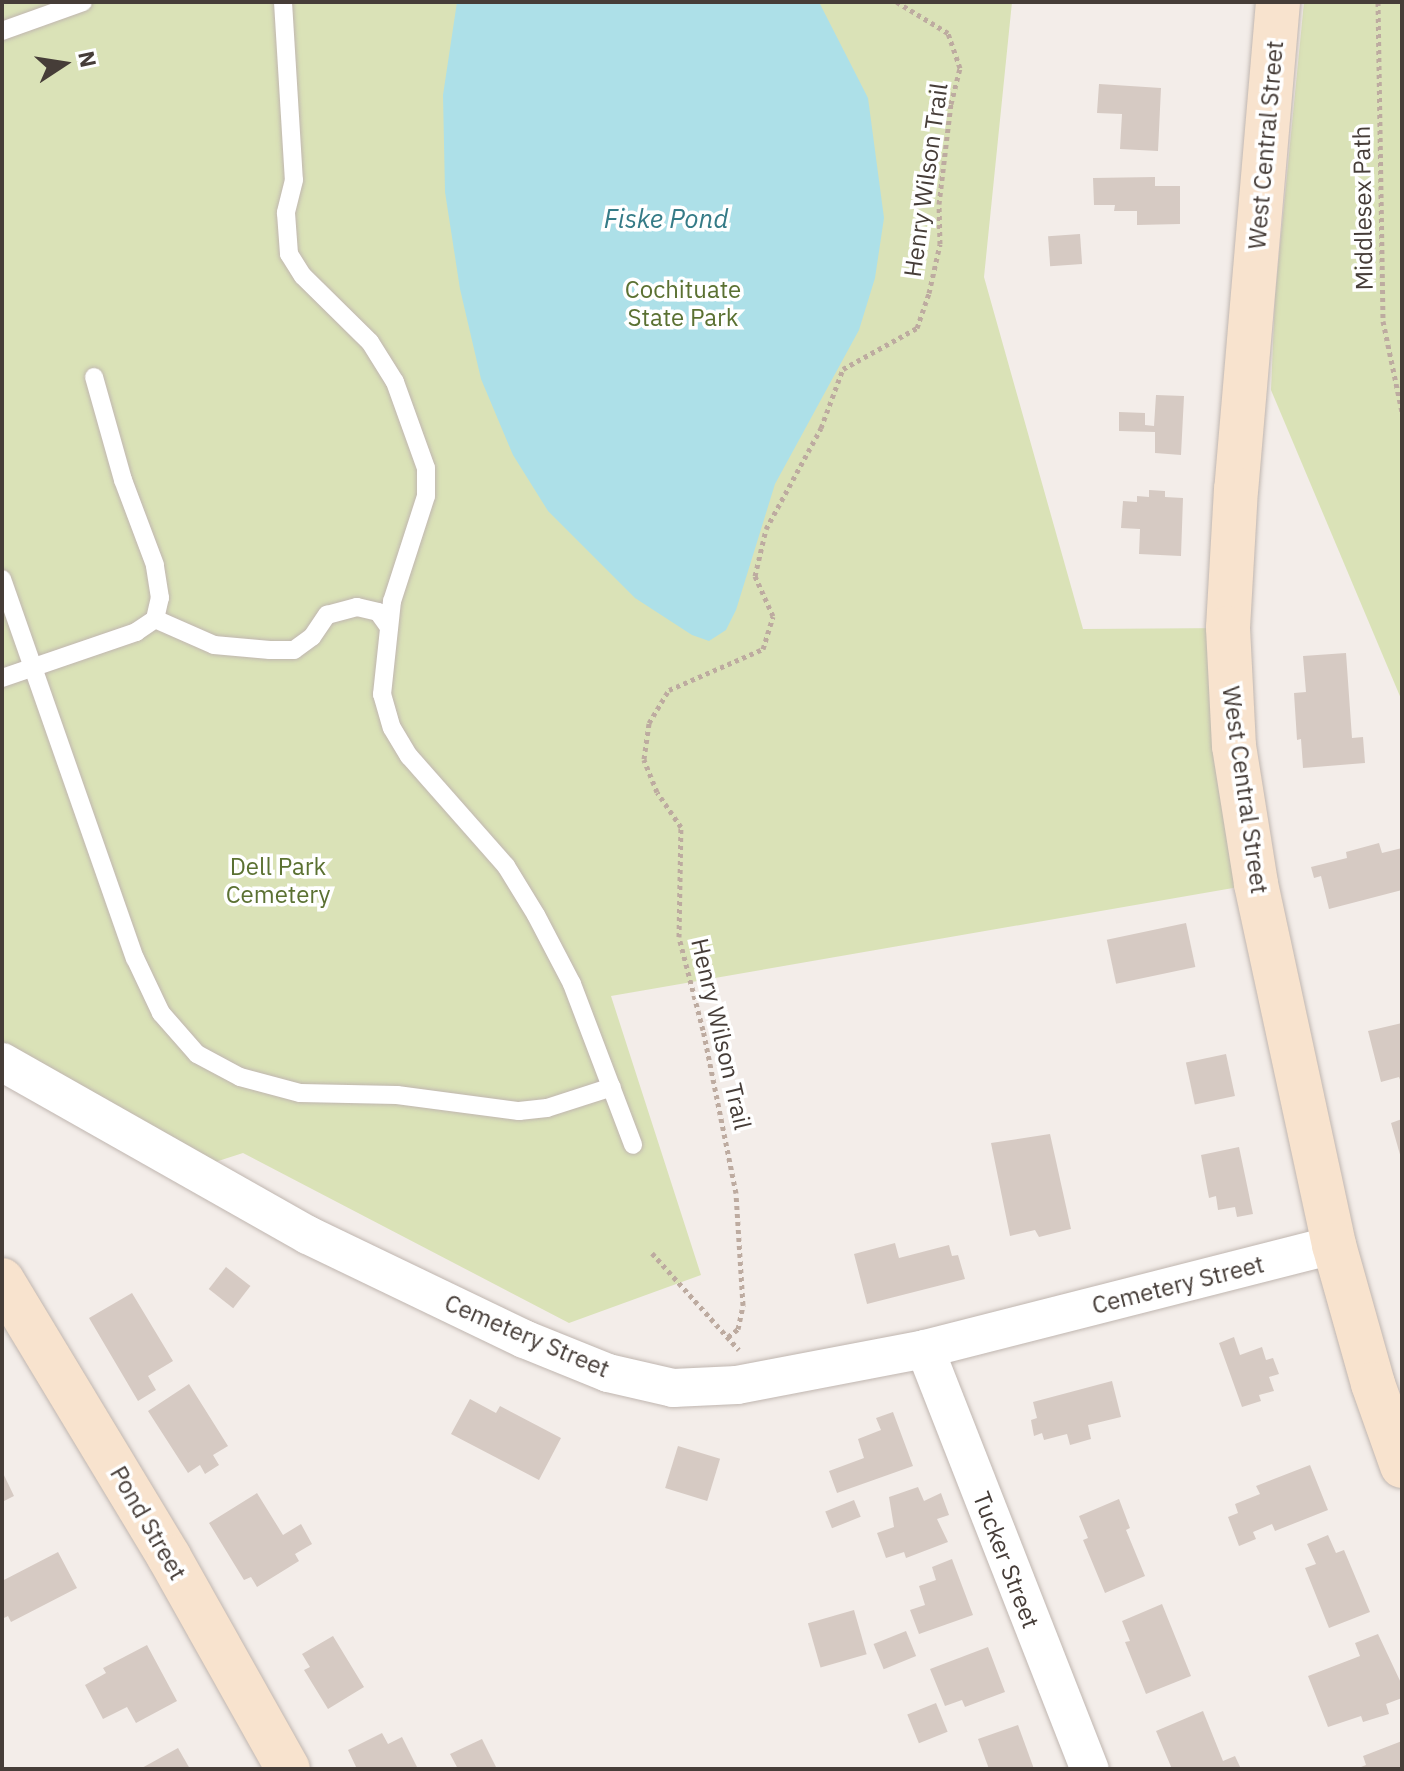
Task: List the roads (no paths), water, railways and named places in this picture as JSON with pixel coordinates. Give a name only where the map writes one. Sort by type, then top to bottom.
[{"type":"main road","name":"West Central Street","points":[[1278,2],[1236,489],[1228,628],[1234,746],[1256,884],[1334,1245],[1373,1384],[1402,1466]]},
{"type":"main road","name":"Pond Street","points":[[2,1280],[169,1557],[288,1769]]},
{"type":"street","name":"Cemetery Street","points":[[2,1062],[308,1235],[524,1339],[608,1373],[673,1388],[767,1380],[925,1349],[1334,1245]]},
{"type":"street","name":"Tucker Street","points":[[925,1349],[1090,1769]]},
{"type":"lane","points":[[2,31],[83,2]]},
{"type":"lane","points":[[283,2],[294,180],[286,213],[289,254],[303,276],[370,342],[395,382],[426,468],[426,496],[400,567],[389,627],[382,694],[392,728],[409,756],[506,866],[536,915],[572,984],[633,1145]]},
{"type":"lane","points":[[2,678],[136,632],[155,619],[160,598],[155,565],[123,480],[94,377]]},
{"type":"lane","points":[[2,579],[135,958],[161,1013],[197,1054],[240,1077],[300,1093],[397,1095],[519,1111],[547,1108],[612,1087]]},
{"type":"lane","points":[[155,619],[214,645],[270,650],[294,650],[312,637],[327,615],[357,607],[378,612],[389,627]]},
{"type":"water","name":"Fiske Pond","points":[[457,2],[819,2],[868,98],[884,218],[875,278],[859,330],[775,484],[736,610],[726,630],[709,641],[692,635],[635,598],[548,511],[513,455],[481,379],[460,289],[445,192],[443,95]]},
{"type":"park label","name":"Cochituate State Park","points":[[683,304]]},
{"type":"park label","name":"Dell Park Cemetery","points":[[278,881]]}]
